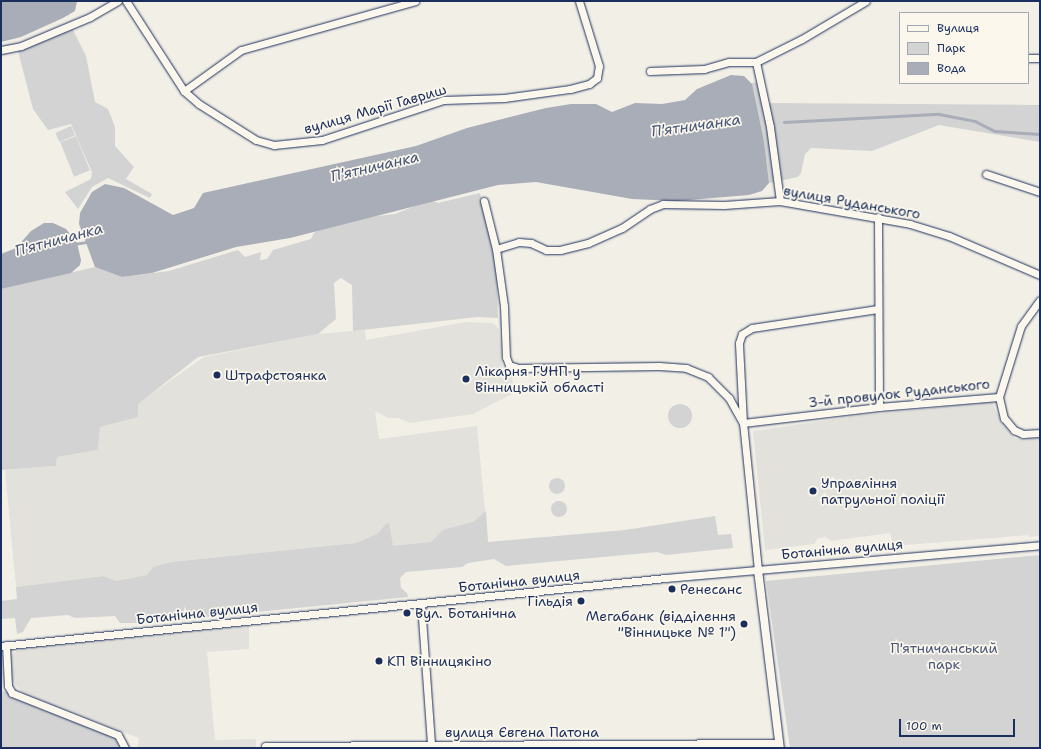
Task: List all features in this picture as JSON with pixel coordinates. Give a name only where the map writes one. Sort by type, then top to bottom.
[{"type":"street","points":[[1,50],[21,46],[90,17],[118,1]]},
{"type":"street","name":"вулиця Марії Гавриш","points":[[126,1],[184,91],[199,104],[256,140],[274,145],[291,145],[322,140],[444,100],[504,98],[570,89],[589,84],[597,78],[599,66],[579,1]]},
{"type":"street","points":[[184,91],[240,50],[414,1]]},
{"type":"street","points":[[650,71],[704,69],[729,62],[756,62],[802,39],[866,1]]},
{"type":"street","points":[[1029,58],[1040,58]]},
{"type":"street","points":[[756,62],[770,127],[780,201]]},
{"type":"street","points":[[986,174],[1040,192]]},
{"type":"street","points":[[484,201],[496,249],[504,321],[506,357],[510,365],[518,368],[659,366],[686,368],[708,377],[729,398],[743,423]]},
{"type":"street","name":"вулиця Руданського","points":[[496,249],[519,242],[532,243],[546,250],[560,250],[588,243],[622,228],[650,209],[663,204],[724,205],[780,201],[878,217],[949,236],[1040,276]]},
{"type":"street","points":[[878,217],[879,407]]},
{"type":"street","name":"3-й провулок Руданського","points":[[743,423],[879,407],[999,397],[1021,326],[1040,300]]},
{"type":"street","points":[[780,746],[758,570],[743,423],[739,343],[745,330],[878,309]]},
{"type":"street","points":[[999,397],[1004,418],[1014,430],[1022,434],[1040,433]]},
{"type":"street","name":"Ботанічна вулиця","points":[[4,645],[758,570],[1040,545]]},
{"type":"street","points":[[421,604],[431,745]]},
{"type":"street","points":[[4,645],[8,686],[12,693],[118,735],[125,748]]},
{"type":"street","name":"вулиця Євгена Патона","points":[[265,746],[780,746]]},
{"type":"shaded area","points":[[466,322],[493,323],[499,329],[503,371],[512,375],[514,393],[473,414],[410,423],[398,418],[388,418],[375,411],[379,439],[477,426],[488,542],[393,553],[389,524],[386,524],[377,534],[356,543],[171,562],[153,567],[147,575],[116,581],[102,576],[16,587],[5,470],[56,466],[57,457],[98,450],[100,427],[138,417],[137,404],[204,357],[317,334],[365,330],[366,340]]},
{"type":"shaded area","points":[[992,402],[1001,422],[1015,439],[1040,437],[1040,536],[1029,537],[1029,535],[893,546],[890,533],[831,541],[825,537],[818,538],[814,544],[765,550],[753,431],[855,416]]},
{"type":"shaded area","points":[[249,625],[249,649],[207,652],[215,740],[256,739],[256,748],[137,748],[139,738],[24,694],[10,679],[11,657],[19,648]]},
{"type":"green space","points":[[70,24],[86,56],[95,102],[108,109],[115,127],[115,146],[134,167],[126,179],[152,194],[150,198],[108,178],[92,187],[78,209],[65,192],[91,179],[92,172],[71,124],[48,130],[33,109],[17,47]]},
{"type":"green space","points":[[760,82],[765,103],[1040,105],[1040,142],[939,125],[872,151],[811,148],[805,154],[801,173],[798,177],[769,183],[764,141],[751,83]]},
{"type":"green space","points":[[71,126],[75,135],[60,142],[55,133]]},
{"type":"green space","points":[[76,136],[90,170],[74,177],[60,142]]},
{"type":"green space","points":[[480,193],[490,232],[497,274],[498,318],[477,317],[353,331],[352,285],[341,278],[334,283],[336,319],[318,334],[198,357],[138,404],[138,417],[100,427],[98,450],[57,457],[56,466],[1,470],[1,289],[95,267],[122,277],[169,271],[238,250],[245,257],[261,252],[260,260],[267,259],[273,250],[311,239],[314,233],[332,221],[395,214],[430,200],[438,203]]},
{"type":"green space","points":[[680,404],[688,408],[692,416],[688,424],[680,428],[672,424],[668,416],[672,408]]},
{"type":"green space","points":[[557,478],[564,483],[565,486],[560,493],[557,494],[550,489],[549,486],[554,479]]},
{"type":"green space","points":[[559,501],[566,506],[567,509],[562,516],[559,517],[552,512],[551,509],[556,502]]},
{"type":"green space","points":[[486,511],[488,542],[625,530],[715,516],[718,535],[731,534],[733,548],[666,555],[657,552],[506,566],[494,559],[468,563],[462,567],[406,572],[400,578],[401,588],[407,593],[408,597],[146,623],[120,623],[115,616],[75,618],[68,615],[31,618],[23,632],[17,634],[15,618],[1,619],[1,601],[17,599],[16,587],[103,576],[116,581],[147,575],[153,567],[171,562],[356,543],[377,534],[386,524],[389,523],[393,546],[431,542],[443,530],[473,522]]},
{"type":"green space","name":"П'ятничанський парк","points":[[1040,555],[1040,748],[790,748],[766,581]]},
{"type":"green space","points":[[1,691],[12,693],[118,735],[125,748],[1,748]]},
{"type":"water","points":[[1,1],[77,1],[75,11],[63,18],[21,37],[1,42]]},
{"type":"water","points":[[731,75],[744,76],[752,84],[764,141],[769,183],[762,191],[749,195],[677,201],[632,199],[536,182],[498,185],[290,238],[236,247],[152,273],[122,277],[95,267],[79,224],[80,213],[92,192],[105,184],[124,188],[173,215],[194,208],[203,193],[416,146],[467,128],[546,108],[571,104],[596,104],[612,112],[635,103],[662,104],[685,100],[697,89]]},
{"type":"water","points":[[44,223],[53,223],[66,229],[77,243],[81,260],[80,265],[71,273],[1,289],[1,254],[16,248],[31,231]]},
{"type":"waterway","name":"П'ятничанка","points":[[784,122],[939,114],[975,121],[995,131],[1040,134]]},
{"type":"waterway","name":"П'ятничанка","points":[[74,244],[87,242]]},
{"type":"place","name":"Штрафстоянка","points":[[217,375]]},
{"type":"place","name":"Лікарня ГУНП у Вінницькій області","points":[[466,379]]},
{"type":"place","name":"Управління патрульної поліції","points":[[813,491]]},
{"type":"place","name":"Ренесанс","points":[[672,589]]},
{"type":"place","name":"Гільдія","points":[[581,601]]},
{"type":"place","name":"Вул. Ботанічна","points":[[407,613]]},
{"type":"place","name":"Мегабанк (відділення \"Вінницьке № 1\")","points":[[744,624]]},
{"type":"place","name":"КП Вінницякіно","points":[[379,661]]}]
